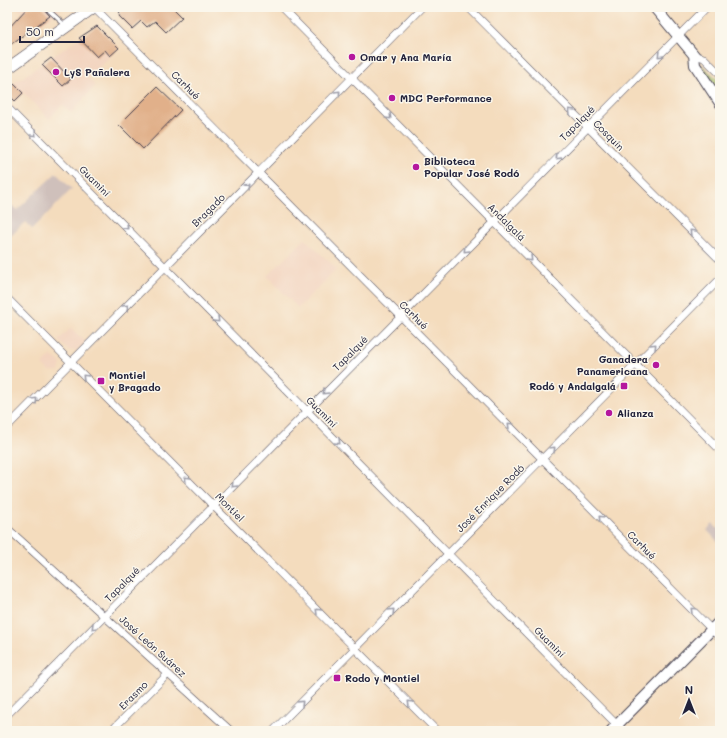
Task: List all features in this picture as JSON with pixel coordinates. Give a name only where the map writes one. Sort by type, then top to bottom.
[{"type":"main road","points":[[7,69],[94,7]]},
{"type":"street","name":"Carhué","points":[[94,7],[720,638]]},
{"type":"street","name":"Andalgalá","points":[[281,7],[720,450]]},
{"type":"street","name":"Bragado","points":[[7,428],[422,7]]},
{"type":"street","name":"Cosquín","points":[[468,7],[720,260]]},
{"type":"street","points":[[654,7],[694,55],[695,65],[720,103]]},
{"type":"street","name":"Tapalqué","points":[[7,715],[707,7]]},
{"type":"street","points":[[694,55],[704,58],[720,74]]},
{"type":"street","name":"Guaminí","points":[[7,107],[307,410],[617,729]]},
{"type":"street","name":"José Enrique Rodó","points":[[273,731],[720,279]]},
{"type":"street","name":"Montiel","points":[[7,298],[437,731]]},
{"type":"street","name":"José León Suárez","points":[[7,528],[231,731]]},
{"type":"street","points":[[617,729],[720,621]]},
{"type":"street","name":"Erasmo","points":[[111,731],[168,674]]},
{"type":"lane","points":[[45,7],[67,26]]},
{"type":"shaded area","points":[[17,7],[65,7],[38,26]]},
{"type":"shaded area","points":[[97,26],[119,48],[88,78],[95,86],[71,113],[62,105],[49,119],[24,93],[15,101],[7,93],[7,88]]},
{"type":"shaded area","points":[[56,173],[72,189],[32,229],[25,222],[7,240],[7,201],[17,210]]},
{"type":"shaded area","points":[[305,239],[337,269],[298,308],[267,276]]},
{"type":"shaded area","points":[[71,328],[86,342],[75,351],[68,350],[58,340]]},
{"type":"shaded area","points":[[51,356],[61,364],[59,371],[49,371],[42,365]]},
{"type":"shaded area","points":[[713,524],[720,531],[720,544],[705,528],[707,530]]},
{"type":"green space","points":[[699,63],[720,82],[720,92],[700,64]]},
{"type":"building","points":[[28,7],[42,7],[50,16],[7,47],[7,30]]},
{"type":"building","points":[[124,7],[172,7],[182,17],[166,32],[155,21],[147,27],[141,21],[132,29],[119,16],[120,10]]},
{"type":"building","points":[[97,26],[119,48],[110,56],[105,50],[97,57],[79,38]]},
{"type":"building","name":"LyS Pañalera","points":[[51,58],[71,79],[63,86],[42,65]]},
{"type":"building","points":[[14,84],[23,93],[15,101],[7,93],[7,89]]},
{"type":"building","points":[[157,87],[181,110],[143,149],[119,125]]},
{"type":"place","name":"Omar y Ana María","points":[[352,57]]},
{"type":"place","name":"LyS Pañalera","points":[[56,72]]},
{"type":"place","name":"MDC Performance","points":[[392,98]]},
{"type":"place","name":"Biblioteca Popular José Rodó","points":[[416,167]]},
{"type":"place","name":"Ganadera Panamericana","points":[[656,365]]},
{"type":"place","name":"Montiel y Bragado","points":[[101,381]]},
{"type":"place","name":"Rodó y Andalgalá","points":[[624,386]]},
{"type":"place","name":"Alianza","points":[[609,413]]},
{"type":"place","name":"Rodo y Montiel","points":[[337,678]]}]
